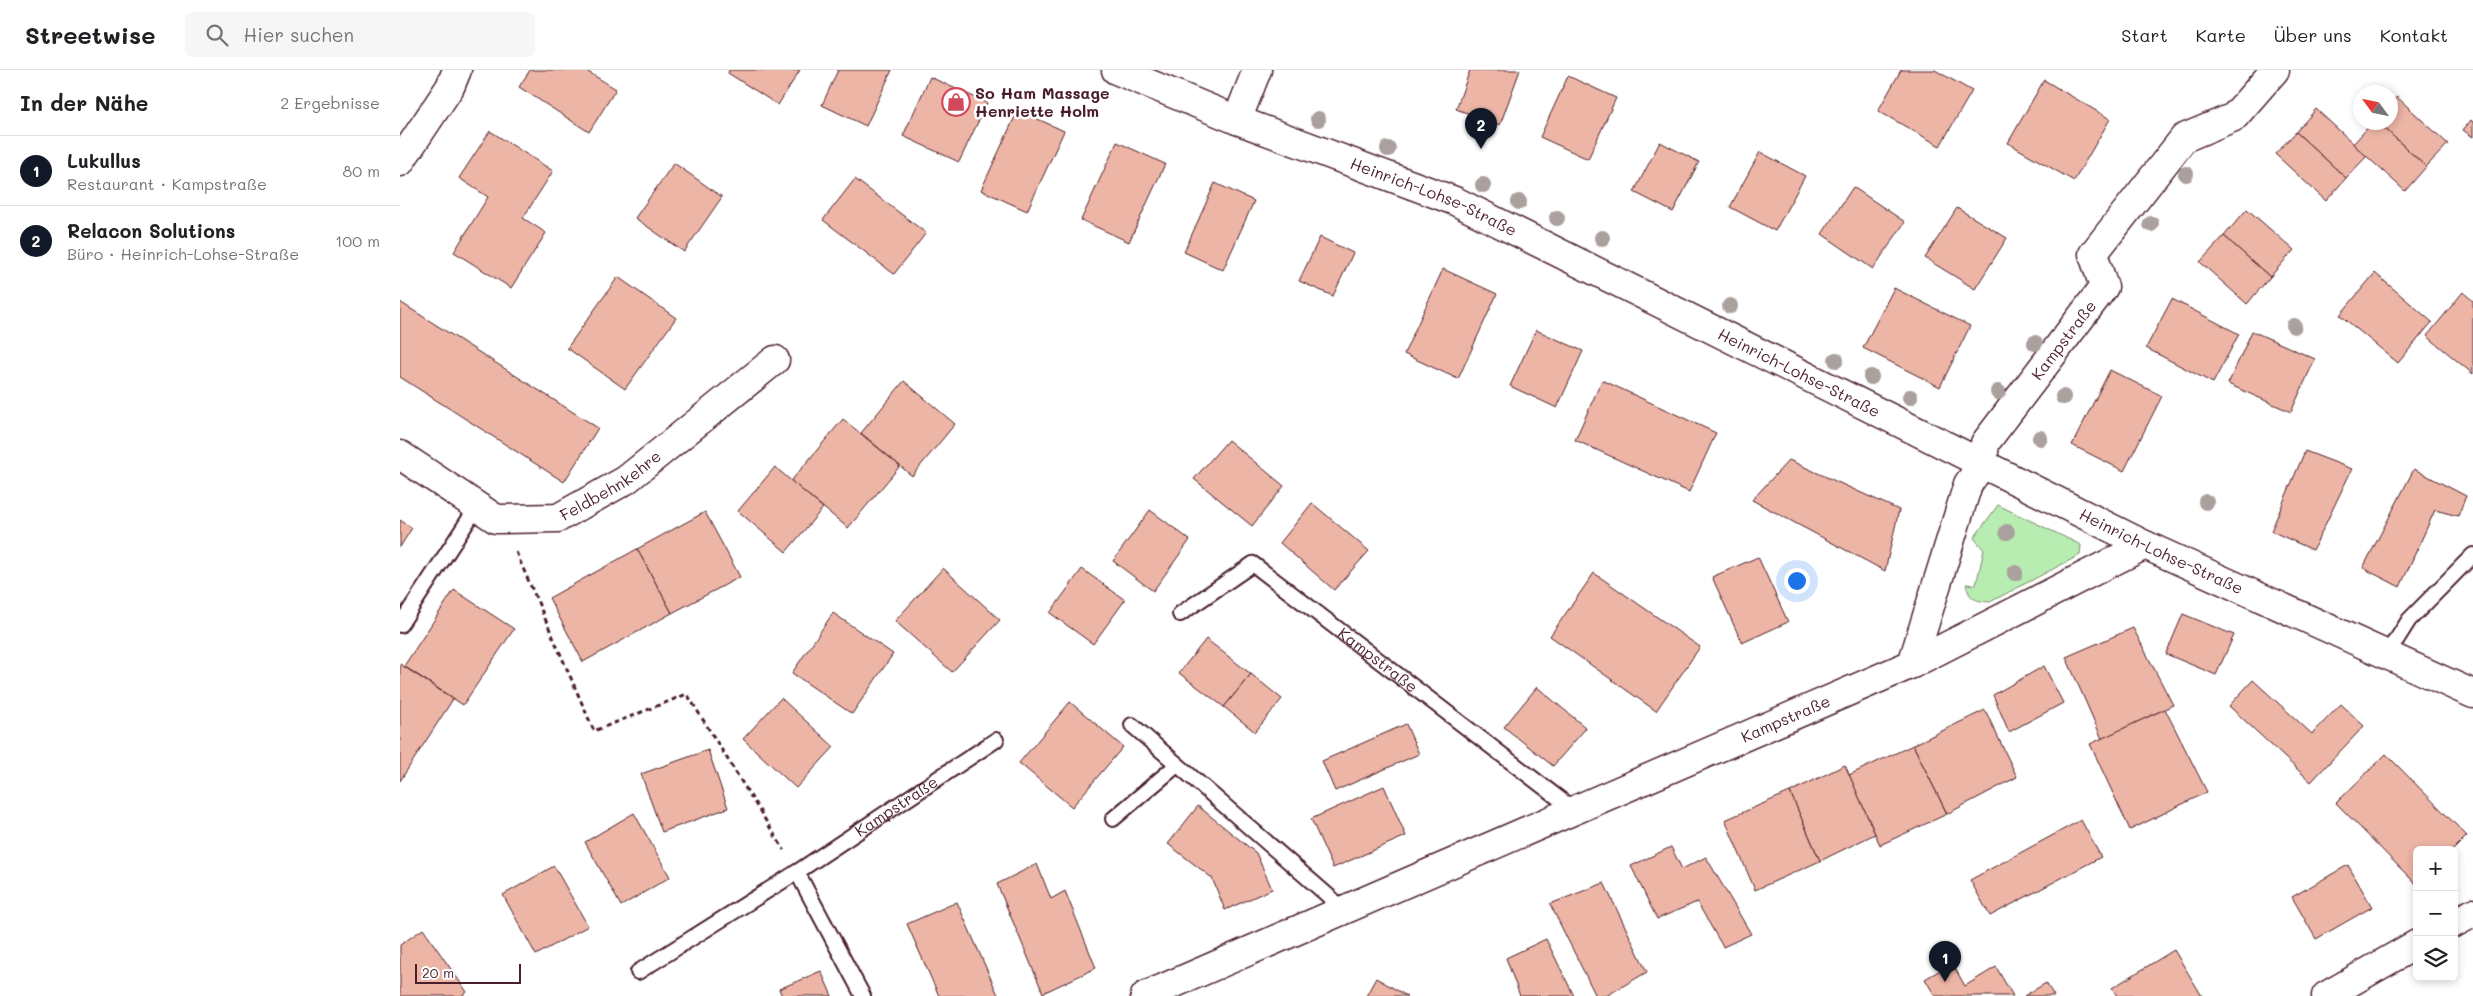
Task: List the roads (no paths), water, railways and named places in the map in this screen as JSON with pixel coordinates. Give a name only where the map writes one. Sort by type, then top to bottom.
[{"type":"street","points":[[400,162],[450,87],[457,70]]},
{"type":"street","name":"Heinrich-Lohse-Straße","points":[[1116,70],[1237,120],[1455,202],[1984,463],[2145,545],[2473,694]]},
{"type":"street","points":[[1237,120],[1257,70]]},
{"type":"street","name":"Kampstraße","points":[[1912,664],[1968,484],[1984,463],[1985,443],[2104,287],[2093,254],[2184,138],[2234,117],[2274,70]]},
{"type":"street","name":"Feldbehnkehre","points":[[400,455],[496,519],[558,518],[626,480],[775,360]]},
{"type":"street","name":"Kampstraße","points":[[1145,996],[1912,664],[2145,545]]},
{"type":"street","points":[[2458,921],[2473,913]]},
{"type":"street","points":[[2326,996],[2413,946]]},
{"type":"lane","points":[[400,625],[477,506]]},
{"type":"lane","points":[[2384,655],[2397,639],[2408,620],[2473,555]]},
{"type":"lane","name":"Kampstraße","points":[[1180,614],[1253,564],[1574,810]]},
{"type":"lane","points":[[1132,725],[1333,900]]},
{"type":"lane","name":"Kampstraße","points":[[638,972],[798,872],[996,740]]},
{"type":"lane","points":[[1113,820],[1177,764]]},
{"type":"lane","points":[[798,872],[863,996]]},
{"type":"place","name":"So Ham Massage Henriette Holm","points":[[956,102]]},
{"type":"place","name":"Relacon Solutions","points":[[1481,149]]},
{"type":"place","name":"Lukullus","points":[[1945,982]]}]
